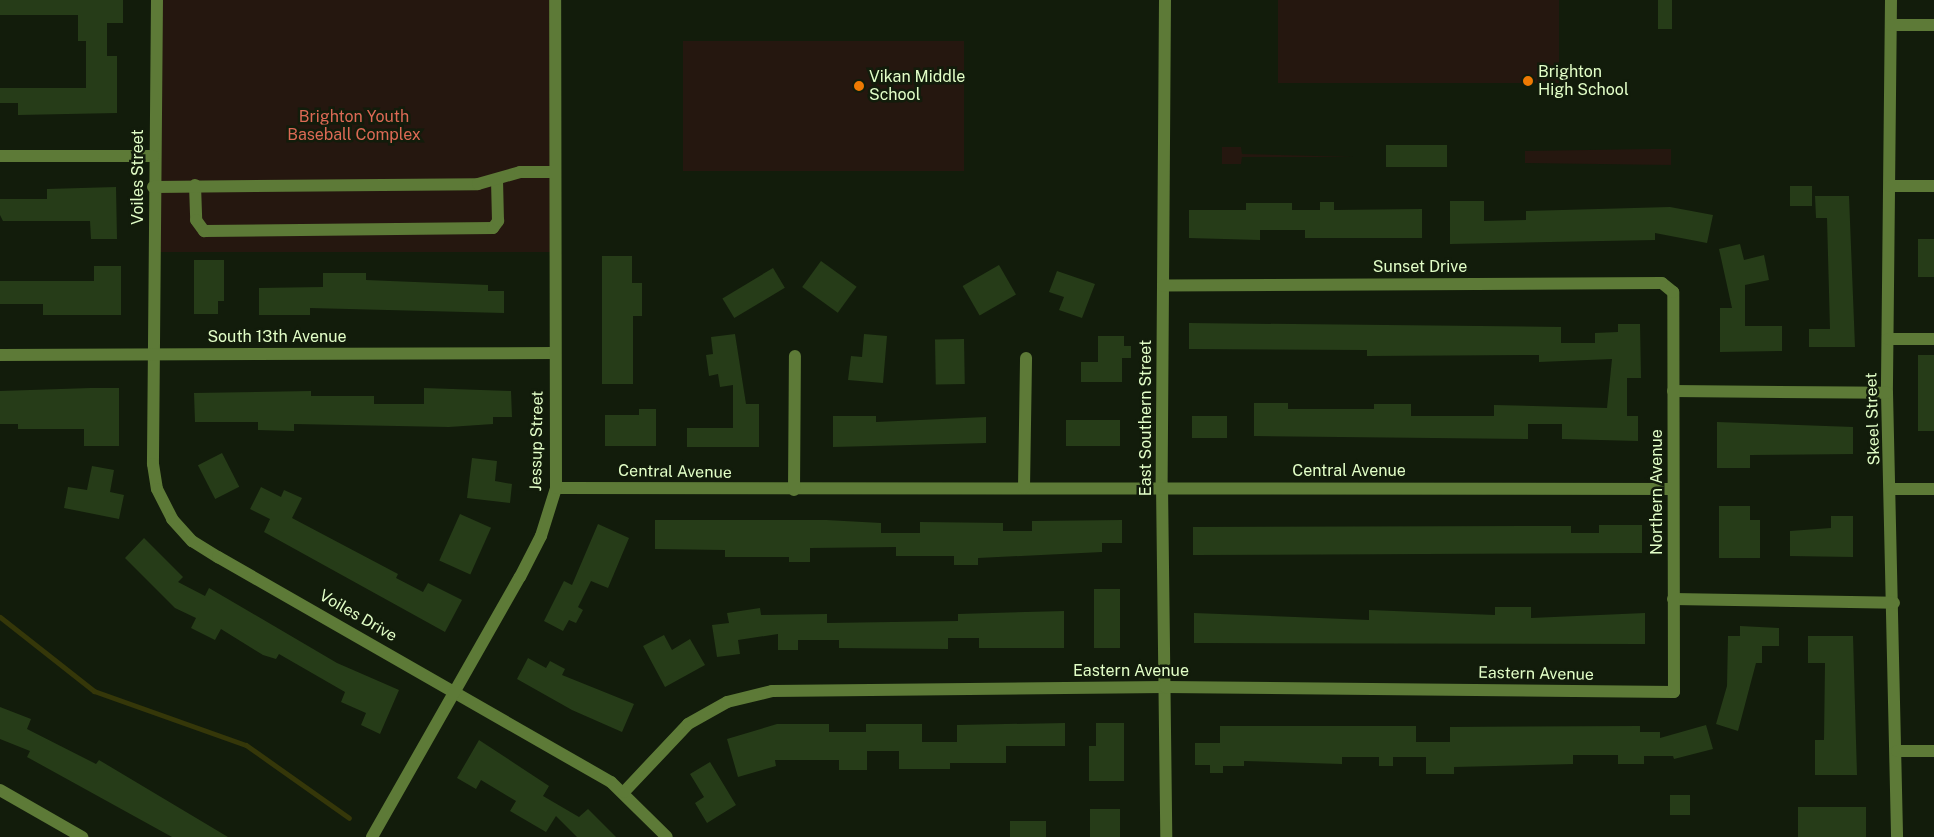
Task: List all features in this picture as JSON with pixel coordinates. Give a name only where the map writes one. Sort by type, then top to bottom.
[{"type":"street","name":"Voiles Street","points":[[154,354],[153,156],[157,0]]},
{"type":"street","name":"Jessup Street","points":[[372,837],[541,536],[556,488],[555,0]]},
{"type":"street","name":"East Southern Street","points":[[1165,0],[1162,486],[1166,837]]},
{"type":"street","name":"Skeel Street","points":[[1891,0],[1887,393],[1892,489],[1897,837]]},
{"type":"street","points":[[1891,25],[1934,25]]},
{"type":"street","points":[[0,156],[153,156]]},
{"type":"street","points":[[153,187],[497,180],[520,172],[554,172]]},
{"type":"street","points":[[195,185],[196,220],[204,231],[493,228],[498,222],[497,180]]},
{"type":"street","points":[[1890,186],[1934,186]]},
{"type":"street","name":"Sunset Drive","points":[[1162,286],[1662,283],[1674,292]]},
{"type":"street","name":"Northern Avenue","points":[[1674,292],[1674,692]]},
{"type":"street","points":[[1888,339],[1934,339]]},
{"type":"street","name":"South 13th Avenue","points":[[0,355],[555,353]]},
{"type":"street","name":"Voiles Drive","points":[[154,354],[154,478],[161,501],[184,534],[455,690],[624,792],[667,837]]},
{"type":"street","points":[[794,490],[795,356]]},
{"type":"street","points":[[1024,488],[1026,358]]},
{"type":"street","points":[[1673,390],[1887,393]]},
{"type":"street","name":"Central Avenue","points":[[556,488],[794,490],[1162,486],[1673,489]]},
{"type":"street","points":[[1892,489],[1934,489]]},
{"type":"street","points":[[1674,599],[1894,603]]},
{"type":"street","name":"Eastern Avenue","points":[[624,792],[688,724],[749,696],[843,689],[1164,686],[1674,692]]},
{"type":"street","points":[[1897,751],[1934,751]]},
{"type":"street","points":[[0,790],[82,837]]},
{"type":"green space","name":"Brighton Youth Baseball Complex","points":[[157,0],[555,0],[555,252],[157,252]]},
{"type":"green space","points":[[1278,0],[1559,0],[1559,83],[1278,83]]},
{"type":"green space","points":[[683,41],[964,41],[964,171],[683,171]]},
{"type":"green space","points":[[1222,147],[1241,147],[1242,154],[1354,157],[1242,157],[1241,164],[1222,164]]},
{"type":"green space","points":[[1671,149],[1671,165],[1525,163],[1525,151]]},
{"type":"building","points":[[0,0],[123,0],[123,23],[107,23],[107,56],[117,56],[117,113],[18,115],[18,103],[0,103],[0,88],[86,88],[86,41],[78,41],[78,15],[0,15]]},
{"type":"building","points":[[1658,0],[1672,0],[1672,29],[1658,29]]},
{"type":"building","points":[[1386,145],[1447,145],[1447,167],[1386,167]]},
{"type":"building","points":[[1790,186],[1812,186],[1812,206],[1790,206]]},
{"type":"building","points":[[116,187],[117,239],[91,239],[90,221],[3,221],[0,215],[0,199],[47,199],[47,189]]},
{"type":"building","points":[[1815,196],[1849,196],[1855,347],[1809,347],[1809,329],[1830,329],[1827,218],[1816,218]]},
{"type":"building","points":[[1450,201],[1484,201],[1484,221],[1526,220],[1526,211],[1670,207],[1713,215],[1707,243],[1655,233],[1655,240],[1450,244]]},
{"type":"building","points":[[1320,202],[1334,202],[1334,210],[1422,209],[1422,238],[1305,238],[1305,230],[1260,230],[1260,240],[1189,238],[1189,210],[1246,210],[1246,203],[1292,203],[1292,210],[1320,210]]},
{"type":"building","points":[[1918,239],[1934,239],[1934,277],[1918,277]]},
{"type":"building","points":[[1740,244],[1744,260],[1764,255],[1769,280],[1745,285],[1745,326],[1782,326],[1782,351],[1720,352],[1720,308],[1732,308],[1719,249]]},
{"type":"building","points":[[602,256],[632,256],[632,283],[642,283],[642,316],[633,316],[633,384],[602,384]]},
{"type":"building","points":[[194,260],[224,260],[224,301],[218,301],[218,314],[194,314]]},
{"type":"building","points":[[821,261],[857,287],[838,313],[802,287]]},
{"type":"building","points":[[999,265],[1016,294],[980,315],[963,286]]},
{"type":"building","points":[[94,266],[121,266],[121,315],[43,315],[43,304],[0,304],[0,281],[94,281]]},
{"type":"building","points":[[773,268],[785,288],[734,318],[722,298]]},
{"type":"building","points":[[1057,271],[1095,284],[1082,318],[1059,310],[1064,297],[1049,292]]},
{"type":"building","points":[[323,273],[366,273],[366,280],[488,285],[488,291],[504,291],[504,313],[310,308],[310,315],[259,315],[259,288],[323,287]]},
{"type":"building","points":[[1189,323],[1561,327],[1561,343],[1595,343],[1595,333],[1618,332],[1618,324],[1640,324],[1641,378],[1627,378],[1627,416],[1638,416],[1638,441],[1562,439],[1562,424],[1528,424],[1528,439],[1254,436],[1254,403],[1288,403],[1288,409],[1374,409],[1374,404],[1411,404],[1411,416],[1494,416],[1494,405],[1607,408],[1612,359],[1539,362],[1539,355],[1367,356],[1367,350],[1189,349]]},
{"type":"building","points":[[735,334],[746,404],[759,404],[759,447],[687,447],[687,428],[733,428],[733,385],[720,387],[718,374],[709,376],[706,355],[713,354],[711,337]]},
{"type":"building","points":[[864,334],[887,336],[883,383],[848,380],[851,356],[862,357]]},
{"type":"building","points":[[1098,336],[1124,336],[1124,346],[1131,346],[1131,358],[1122,358],[1122,382],[1081,382],[1081,362],[1098,362]]},
{"type":"building","points":[[964,339],[965,384],[936,384],[935,340]]},
{"type":"building","points":[[1918,355],[1934,355],[1934,431],[1918,431]]},
{"type":"building","points":[[119,388],[119,446],[84,446],[84,429],[18,429],[18,424],[0,424],[0,391]]},
{"type":"building","points":[[424,388],[511,391],[512,417],[493,417],[493,424],[449,427],[294,424],[294,431],[258,430],[258,422],[195,422],[194,393],[311,391],[311,396],[374,396],[374,404],[424,404]]},
{"type":"building","points":[[639,409],[656,409],[656,446],[605,446],[605,415],[639,415]]},
{"type":"building","points":[[833,416],[876,416],[876,422],[986,417],[986,443],[833,447]]},
{"type":"building","points":[[1192,416],[1227,416],[1227,438],[1192,438]]},
{"type":"building","points":[[1066,420],[1120,420],[1120,446],[1066,446]]},
{"type":"building","points":[[1717,422],[1853,427],[1853,454],[1750,455],[1750,468],[1717,468]]},
{"type":"building","points":[[222,453],[239,487],[215,499],[198,465]]},
{"type":"building","points":[[472,458],[497,461],[495,481],[512,484],[510,503],[467,498]]},
{"type":"building","points":[[92,466],[114,470],[110,492],[124,495],[119,519],[64,508],[68,487],[87,490]]},
{"type":"building","points":[[261,487],[281,497],[284,490],[302,498],[292,518],[398,574],[396,578],[423,592],[428,583],[462,600],[445,632],[264,532],[270,519],[250,509]]},
{"type":"building","points":[[1719,506],[1750,506],[1750,520],[1760,520],[1760,558],[1719,558]]},
{"type":"building","points":[[460,514],[491,528],[470,574],[439,561]]},
{"type":"building","points":[[1831,516],[1853,516],[1853,557],[1790,556],[1790,531],[1831,528]]},
{"type":"building","points":[[655,520],[826,520],[881,523],[881,533],[920,533],[920,522],[1003,523],[1003,531],[1032,531],[1032,521],[1122,520],[1122,543],[1102,543],[1102,552],[978,558],[978,565],[954,565],[954,556],[896,556],[896,547],[810,548],[810,562],[789,562],[789,557],[725,557],[725,550],[655,549]]},
{"type":"building","points":[[598,524],[629,538],[608,588],[591,581],[578,607],[583,610],[576,623],[569,620],[563,631],[544,621],[564,581],[572,585]]},
{"type":"building","points":[[1599,525],[1642,525],[1642,553],[1193,555],[1193,527],[1571,526],[1571,533],[1599,533]]},
{"type":"building","points":[[144,538],[183,577],[178,582],[205,596],[209,588],[337,663],[399,690],[380,734],[361,725],[366,713],[341,702],[345,692],[279,654],[276,659],[263,655],[221,629],[215,640],[191,628],[196,618],[175,608],[125,558]]},
{"type":"building","points":[[1094,589],[1120,589],[1120,648],[1094,648]]},
{"type":"building","points":[[1495,607],[1531,607],[1531,618],[1645,613],[1645,644],[1194,643],[1194,613],[1369,620],[1369,610],[1495,615]]},
{"type":"building","points":[[760,608],[761,615],[827,614],[827,623],[958,621],[958,614],[1064,611],[1064,648],[979,648],[979,638],[948,638],[948,649],[839,648],[839,640],[798,640],[798,650],[778,650],[778,634],[738,640],[740,654],[717,657],[712,625],[729,623],[727,613]]},
{"type":"building","points":[[1740,626],[1779,628],[1779,646],[1762,646],[1762,663],[1756,663],[1738,731],[1716,724],[1727,686],[1728,636],[1740,636]]},
{"type":"building","points":[[664,635],[672,650],[690,639],[705,665],[665,687],[643,646]]},
{"type":"building","points":[[1808,636],[1853,636],[1857,775],[1815,775],[1815,740],[1824,740],[1825,663],[1808,663]]},
{"type":"building","points":[[528,658],[546,668],[550,661],[565,669],[562,675],[634,704],[622,732],[572,710],[517,679]]},
{"type":"building","points":[[0,707],[31,719],[27,729],[96,764],[99,760],[228,837],[172,837],[27,757],[30,751],[0,739]]},
{"type":"building","points":[[1065,723],[1065,746],[1006,746],[1006,763],[950,763],[950,769],[899,769],[899,751],[867,751],[867,770],[839,770],[839,760],[775,760],[776,766],[738,777],[727,739],[777,724],[829,724],[829,732],[866,732],[866,724],[922,724],[922,742],[957,742],[957,725]]},
{"type":"building","points":[[1096,723],[1124,723],[1124,781],[1089,781],[1089,746],[1096,746]]},
{"type":"building","points":[[1706,725],[1713,749],[1674,759],[1673,756],[1644,756],[1644,764],[1618,764],[1618,755],[1573,755],[1573,764],[1454,767],[1454,774],[1426,774],[1426,757],[1393,757],[1393,766],[1379,766],[1379,757],[1342,757],[1342,764],[1244,761],[1244,766],[1223,766],[1223,773],[1210,773],[1210,765],[1195,765],[1195,743],[1220,743],[1220,726],[1416,726],[1416,742],[1450,742],[1450,727],[1640,726],[1640,732],[1660,732],[1660,738]]},
{"type":"building","points":[[479,740],[549,786],[543,796],[579,817],[588,809],[616,837],[577,837],[556,816],[546,832],[510,811],[516,801],[481,780],[476,789],[457,778]]},
{"type":"building","points":[[710,762],[736,805],[707,823],[695,803],[704,797],[690,774]]},
{"type":"building","points":[[1670,795],[1690,795],[1690,815],[1670,815]]},
{"type":"building","points":[[1798,807],[1866,807],[1866,837],[1798,837]]},
{"type":"building","points":[[1090,809],[1120,809],[1120,837],[1090,837]]},
{"type":"building","points":[[1010,821],[1046,821],[1046,837],[1010,837]]},
{"type":"waterway","points":[[0,617],[94,691],[246,745],[349,818]]},
{"type":"place","name":"Brighton High School","points":[[1528,81]]},
{"type":"place","name":"Vikan Middle School","points":[[859,86]]}]
